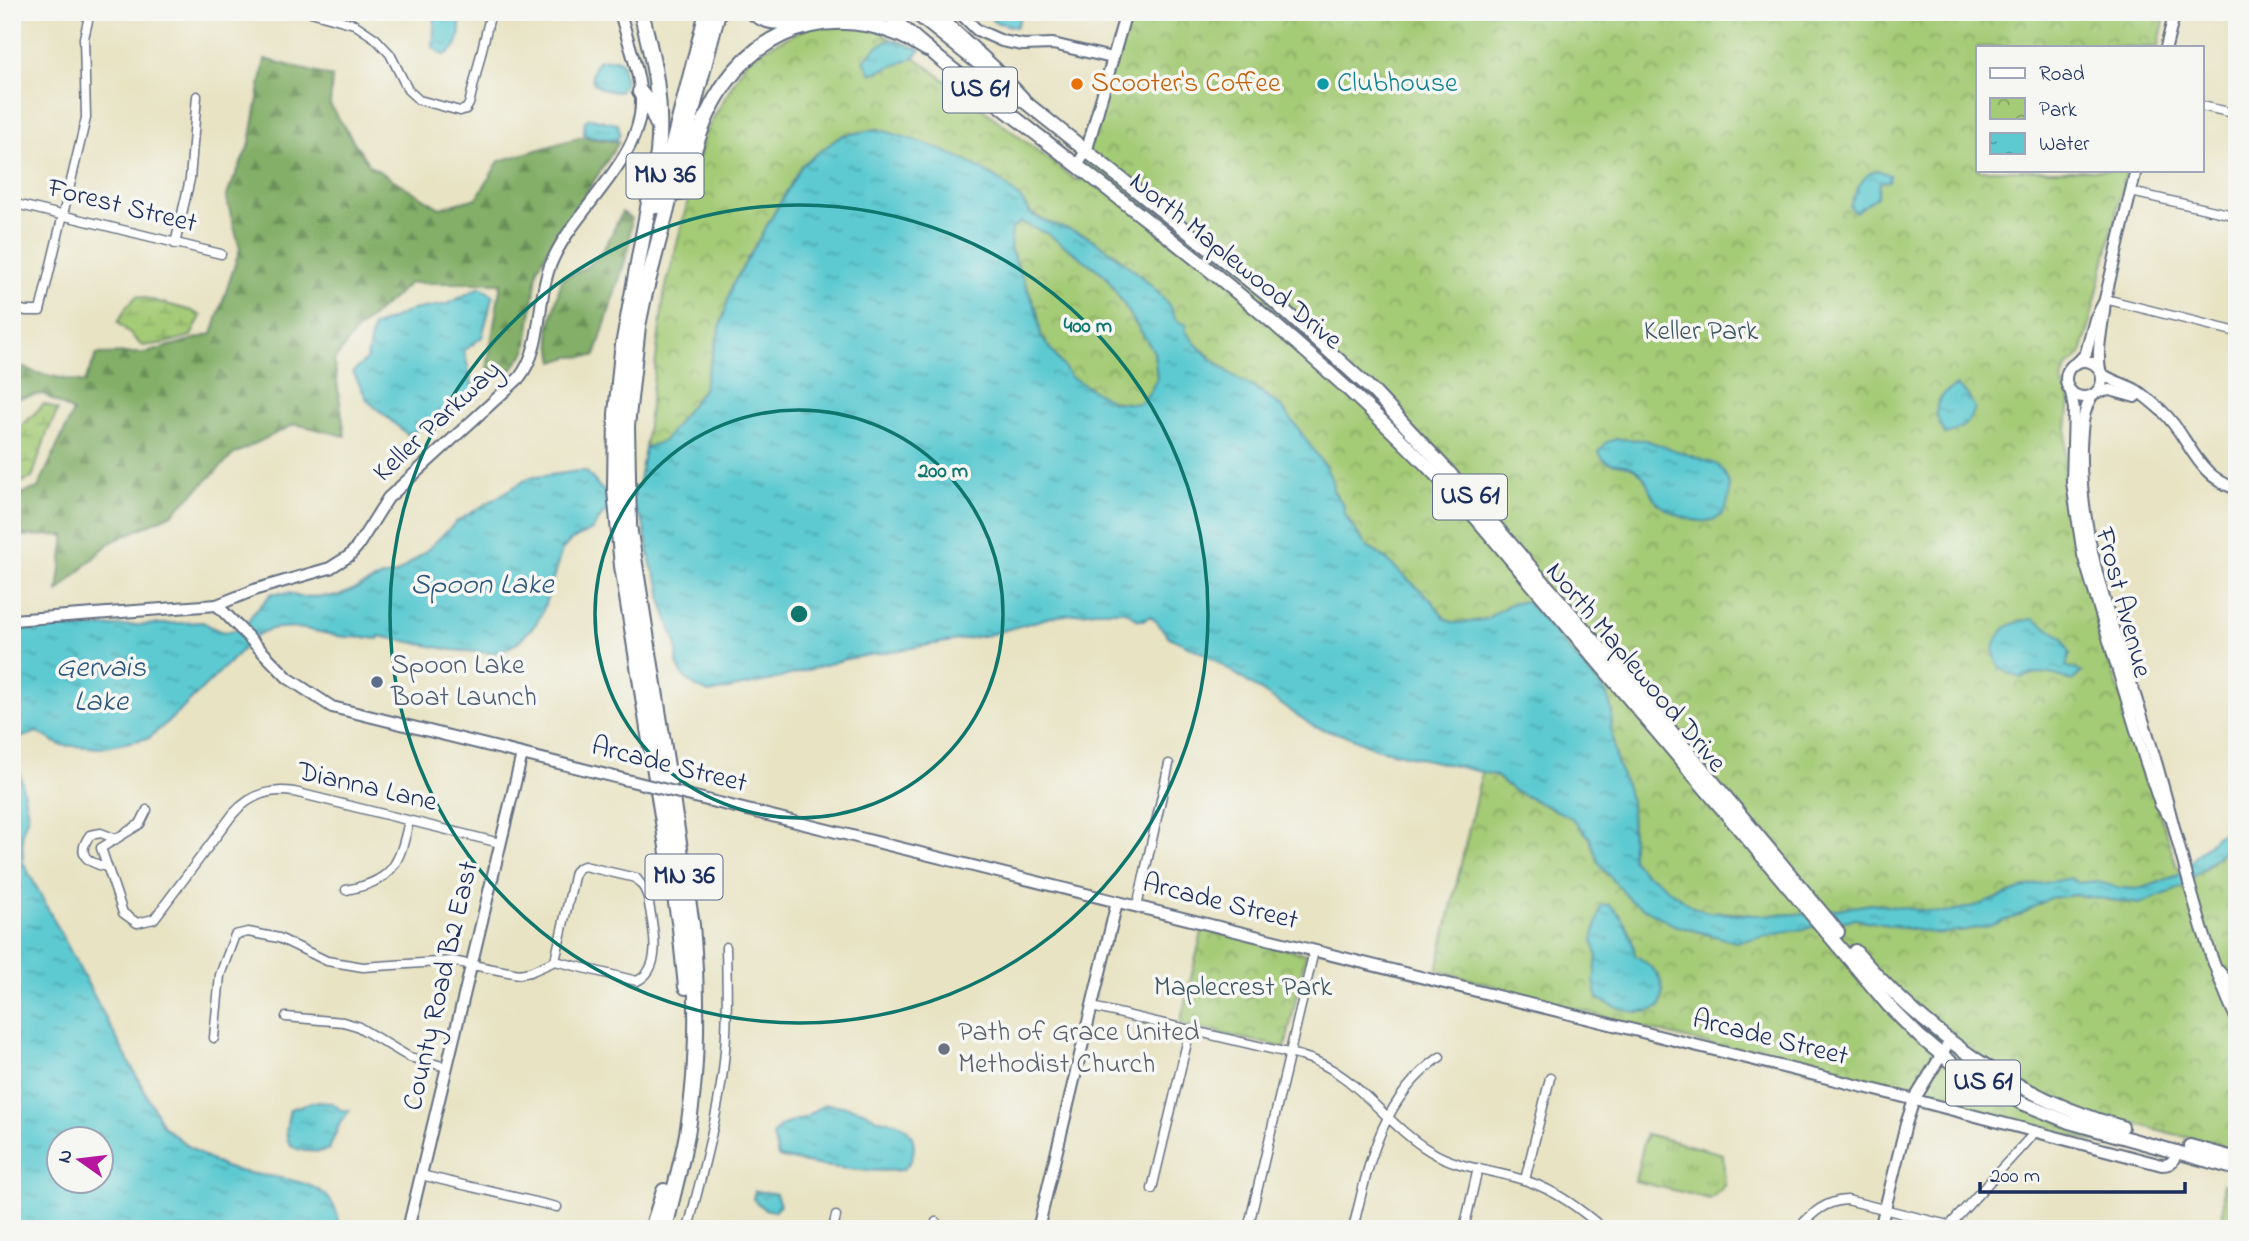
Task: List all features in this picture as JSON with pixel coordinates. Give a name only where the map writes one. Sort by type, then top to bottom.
[{"type":"highway","points":[[624,340],[660,131],[656,73],[641,12]]},
{"type":"highway","name":"MN 36","points":[[653,1229],[677,1138],[684,1092],[687,1048],[686,982],[623,527],[615,414],[624,340],[707,12]]},
{"type":"highway","name":"MN 36","points":[[621,473],[630,388],[645,297],[718,12]]},
{"type":"highway","points":[[752,12],[762,19],[778,23],[795,19],[807,12]]},
{"type":"highway","points":[[932,12],[994,69],[1022,99]]},
{"type":"highway","points":[[645,297],[709,111],[727,81],[747,59],[786,33],[814,23],[839,19],[886,27],[927,48]]},
{"type":"highway","points":[[640,92],[654,114],[660,131]]},
{"type":"highway","name":"MN 36","points":[[623,527],[692,925],[694,957],[696,1039],[692,1094],[687,1135],[665,1229]]},
{"type":"main road","name":"US 61","points":[[885,12],[1077,166]]},
{"type":"main road","name":"US 61","points":[[914,12],[1087,149]]},
{"type":"main road","name":"North Maplewood Drive","points":[[1087,149],[1294,318],[1392,411],[1446,469],[1641,695],[1800,893]]},
{"type":"main road","name":"North Maplewood Drive","points":[[1077,166],[1301,346],[1406,443],[1477,519],[1800,893],[1889,1006],[1941,1055],[1996,1091],[2048,1115],[2178,1147]]},
{"type":"main road","name":"North Maplewood Drive","points":[[1841,942],[1950,1041],[2003,1075],[2056,1103],[2178,1147]]},
{"type":"main road","name":"US 61","points":[[2178,1147],[2210,1156],[2237,1159]]},
{"type":"main road","name":"US 61","points":[[2210,1156],[2237,1169]]},
{"type":"street","points":[[12,307],[40,311],[86,118],[84,38],[90,12]]},
{"type":"street","points":[[311,12],[332,15],[354,24],[375,38],[390,54],[413,96],[426,103],[460,111],[466,109],[491,12]]},
{"type":"street","name":"Keller Parkway","points":[[12,620],[216,605],[257,589],[319,573],[339,563],[357,547],[388,498],[519,377],[533,354],[542,290],[551,263],[565,236],[622,158],[637,128],[640,92],[620,12]]},
{"type":"street","points":[[959,12],[978,30],[1002,41],[1023,45],[1053,44],[1112,58]]},
{"type":"street","points":[[1077,166],[1087,149],[1126,12]]},
{"type":"street","points":[[2166,46],[2175,12]]},
{"type":"street","points":[[175,244],[190,180],[197,96]]},
{"type":"street","points":[[2204,106],[2237,114]]},
{"type":"street","points":[[2136,172],[2105,299],[2095,319],[2086,353],[2069,370],[2066,379],[2071,392],[2081,397],[2118,391],[2153,404]]},
{"type":"street","points":[[2131,192],[2237,216]]},
{"type":"street","name":"Forest Street","points":[[12,203],[221,254]]},
{"type":"street","points":[[2105,299],[2237,332]]},
{"type":"street","points":[[2095,394],[2102,383],[2098,352],[2105,321],[2105,299]]},
{"type":"street","points":[[2076,363],[2089,362],[2113,382],[2137,391],[2172,422],[2207,472],[2237,489]]},
{"type":"street","name":"Frost Avenue","points":[[2071,392],[2074,409],[2072,483],[2083,555],[2145,760],[2160,804],[2170,818]]},
{"type":"street","name":"Frost Avenue","points":[[2095,394],[2083,420],[2081,462],[2088,526],[2099,577],[2155,757],[2194,897],[2222,986],[2237,1020]]},
{"type":"street","name":"Arcade Street","points":[[216,605],[288,678],[332,707],[1914,1100],[2162,1165],[2168,1165],[2174,1160],[2178,1147]]},
{"type":"street","name":"County Road B2 East","points":[[408,1229],[522,754]]},
{"type":"street","points":[[1137,907],[1169,764]]},
{"type":"street","name":"Dianna Lane","points":[[107,867],[123,914],[132,921],[143,923],[158,915],[233,814],[255,796],[274,791],[294,792],[500,843]]},
{"type":"street","points":[[107,867],[101,848],[140,824],[147,810]]},
{"type":"street","points":[[345,890],[370,885],[387,873],[399,857],[409,821]]},
{"type":"street","points":[[107,867],[91,863],[83,855],[83,844],[90,835],[101,833],[116,839]]},
{"type":"street","points":[[214,1038],[219,975],[235,935],[248,932],[279,938],[327,961],[363,967],[452,961],[519,974],[555,961],[638,981],[644,978],[652,967],[655,956],[648,897],[636,878],[584,866],[575,872],[555,961]]},
{"type":"street","points":[[1038,1229],[1117,902]]},
{"type":"street","points":[[688,1229],[723,1071],[727,1007],[726,947]]},
{"type":"street","points":[[1248,1229],[1314,951]]},
{"type":"street","name":"Frost Avenue","points":[[2217,969],[2231,984],[2237,997]]},
{"type":"street","points":[[1092,1007],[1311,1059],[1334,1069],[1427,1149],[1448,1160],[1525,1180],[1560,1195],[1604,1229]]},
{"type":"street","points":[[286,1017],[343,1022],[357,1026],[400,1053],[446,1067]]},
{"type":"street","points":[[1152,1189],[1190,1030]]},
{"type":"street","points":[[1880,1229],[1914,1100],[1950,1041]]},
{"type":"street","points":[[1353,1229],[1374,1147],[1388,1116],[1413,1079],[1440,1057]]},
{"type":"street","points":[[1525,1180],[1550,1079]]},
{"type":"street","points":[[1950,1225],[2036,1131]]},
{"type":"street","points":[[1464,1229],[1478,1168]]},
{"type":"street","points":[[421,1175],[556,1207]]},
{"type":"street","points":[[1797,1229],[1819,1208],[1832,1202],[1847,1200],[1964,1229]]},
{"type":"street","points":[[833,1229],[836,1216]]},
{"type":"green space","name":"Keller Park","points":[[1125,12],[2166,12],[2158,46],[1976,46],[1976,172],[2127,172],[2083,350],[2080,356],[2066,367],[2062,382],[2070,400],[2064,477],[2105,648],[2177,867],[2203,871],[2230,845],[2237,842],[2237,1151],[2129,1122],[2120,1148],[1647,1029],[1437,970],[1482,771],[1495,775],[1513,790],[1572,818],[1590,838],[1599,864],[1736,942],[1812,926],[1739,913],[1708,912],[1693,907],[1644,873],[1632,859],[1631,802],[1616,759],[1611,730],[1612,713],[1510,604],[1486,619],[1454,623],[1445,618],[1431,600],[1381,555],[1367,547],[1345,514],[1343,504],[1333,491],[1320,459],[1278,404],[1254,386],[1238,380],[1193,342],[1181,324],[1116,254],[1085,235],[1049,223],[1031,213],[1019,197],[996,178],[966,160],[878,129],[841,136],[802,165],[732,286],[703,389],[664,441],[645,448],[664,295],[705,133],[749,56],[821,21],[871,24],[1077,181],[1099,120]]},
{"type":"green space","points":[[265,59],[332,77],[330,105],[369,165],[440,208],[477,198],[499,161],[581,137],[619,142],[538,267],[526,351],[508,374],[487,368],[501,283],[410,283],[356,331],[334,361],[345,436],[295,424],[234,454],[172,514],[109,543],[58,592],[65,535],[12,536],[12,497],[38,488],[73,412],[43,394],[12,399],[12,363],[37,373],[84,383],[97,354],[146,353],[212,334],[240,249],[226,197],[250,143]]},
{"type":"green space","points":[[622,212],[631,218],[629,248],[595,356],[569,357],[554,362],[549,329],[562,278],[594,261],[606,245]]},
{"type":"green space","points":[[1021,222],[1048,234],[1105,275],[1154,352],[1157,378],[1150,392],[1139,404],[1113,402],[1071,378],[1041,336],[1037,311],[1010,248],[1011,229]]},
{"type":"green space","points":[[137,296],[201,316],[191,336],[142,346],[118,322],[127,306]]},
{"type":"green space","points":[[44,404],[58,410],[32,478],[12,486],[12,427],[22,426]]},
{"type":"green space","name":"Maplecrest Park","points":[[1203,928],[1306,954],[1285,1048],[1180,1024]]},
{"type":"green space","points":[[1646,1134],[1723,1154],[1725,1186],[1710,1199],[1635,1181]]},
{"type":"green space","points":[[2223,1183],[2237,1187],[2237,1229],[2223,1229]]},
{"type":"water","points":[[435,12],[459,12],[460,32],[457,44],[443,55],[433,47]]},
{"type":"water","points":[[986,12],[1023,12],[1016,27],[994,22]]},
{"type":"water","points":[[892,39],[921,50],[912,59],[871,74],[864,60],[878,46]]},
{"type":"water","points":[[615,59],[622,62],[625,84],[619,92],[605,90],[592,79],[594,67],[599,60]]},
{"type":"water","points":[[590,118],[618,124],[620,133],[617,140],[584,134],[585,121]]},
{"type":"water","points":[[877,129],[923,143],[981,169],[1020,198],[1033,215],[1092,239],[1120,259],[1163,298],[1175,319],[1187,324],[1185,330],[1208,356],[1283,409],[1324,465],[1330,475],[1333,491],[1343,504],[1345,514],[1367,547],[1381,555],[1431,600],[1445,618],[1454,623],[1486,619],[1510,604],[1527,601],[1607,694],[1612,713],[1611,730],[1616,759],[1631,802],[1632,859],[1644,873],[1693,907],[1708,912],[1755,915],[1802,914],[1872,904],[1944,913],[1982,904],[2028,886],[2071,878],[2079,883],[2094,881],[2137,889],[2178,875],[2216,836],[2237,823],[2237,842],[2230,845],[2181,888],[2139,904],[2075,895],[2050,898],[2018,916],[1986,927],[1938,934],[1855,919],[1736,942],[1674,925],[1631,901],[1599,864],[1590,838],[1572,818],[1513,790],[1495,775],[1375,748],[1348,736],[1315,727],[1207,655],[1169,637],[1151,616],[1143,620],[1126,611],[1095,611],[1051,617],[988,635],[846,659],[772,680],[709,693],[683,676],[677,663],[677,646],[662,603],[660,585],[651,565],[643,522],[634,509],[604,513],[592,530],[570,541],[562,550],[542,613],[535,625],[517,643],[504,650],[492,653],[452,650],[379,636],[378,639],[348,637],[297,628],[277,628],[257,635],[149,738],[101,748],[60,745],[37,732],[13,740],[28,815],[22,833],[23,862],[163,1126],[191,1148],[222,1166],[312,1187],[326,1196],[336,1209],[339,1229],[12,1229],[12,624],[77,628],[203,622],[220,631],[229,632],[247,625],[251,616],[272,593],[289,593],[299,597],[339,596],[382,577],[396,574],[426,551],[456,522],[529,478],[586,471],[602,490],[638,486],[645,448],[664,441],[703,389],[732,286],[802,165],[841,136]],"holes":[[[1021,222],[1048,234],[1105,275],[1154,352],[1157,378],[1150,392],[1139,404],[1113,402],[1071,377],[1041,336],[1037,311],[1010,249],[1012,229]]]},
{"type":"water","points":[[1877,170],[1890,175],[1889,181],[1880,182],[1877,197],[1855,212],[1850,207],[1857,190],[1867,176]]},
{"type":"water","points":[[480,287],[493,295],[482,337],[464,351],[475,395],[437,423],[407,434],[368,401],[353,372],[367,359],[373,327],[412,310],[448,304]]},
{"type":"water","points":[[1956,386],[1967,394],[1975,408],[1964,426],[1945,434],[1936,413],[1937,407],[1942,396]]},
{"type":"water","points":[[1616,439],[1645,440],[1718,465],[1729,486],[1726,507],[1720,516],[1702,521],[1690,519],[1659,504],[1639,472],[1605,461],[1602,457],[1599,452],[1607,442]]},
{"type":"water","points":[[2033,619],[2062,637],[2070,653],[2066,666],[2082,672],[2072,681],[2047,674],[2021,678],[2005,671],[1996,662],[1995,644],[2001,633],[2015,623]]},
{"type":"water","points":[[1608,904],[1627,927],[1635,955],[1658,976],[1662,990],[1660,1007],[1636,1012],[1598,999],[1594,982],[1597,956],[1593,940],[1601,906]]},
{"type":"water","points":[[312,1102],[332,1103],[341,1110],[350,1110],[340,1123],[329,1149],[324,1151],[299,1149],[289,1142],[287,1137],[290,1109]]},
{"type":"water","points":[[825,1104],[854,1108],[878,1119],[900,1124],[913,1140],[913,1153],[908,1165],[903,1170],[856,1170],[778,1157],[773,1136],[780,1126],[806,1117]]},
{"type":"water","points":[[755,1191],[776,1194],[780,1205],[775,1211],[764,1209],[753,1199]]},
{"type":"place","name":"Scooter's Coffee","points":[[1077,84]]},
{"type":"place","name":"Clubhouse","points":[[1323,84]]},
{"type":"place","name":"Spoon Lake Boat Launch","points":[[377,682]]},
{"type":"place","name":"Path of Grace United Methodist Church","points":[[944,1049]]},
{"type":"water label","name":"Spoon Lake","points":[[482,586]]},
{"type":"water label","name":"Gervais Lake","points":[[101,686]]}]
